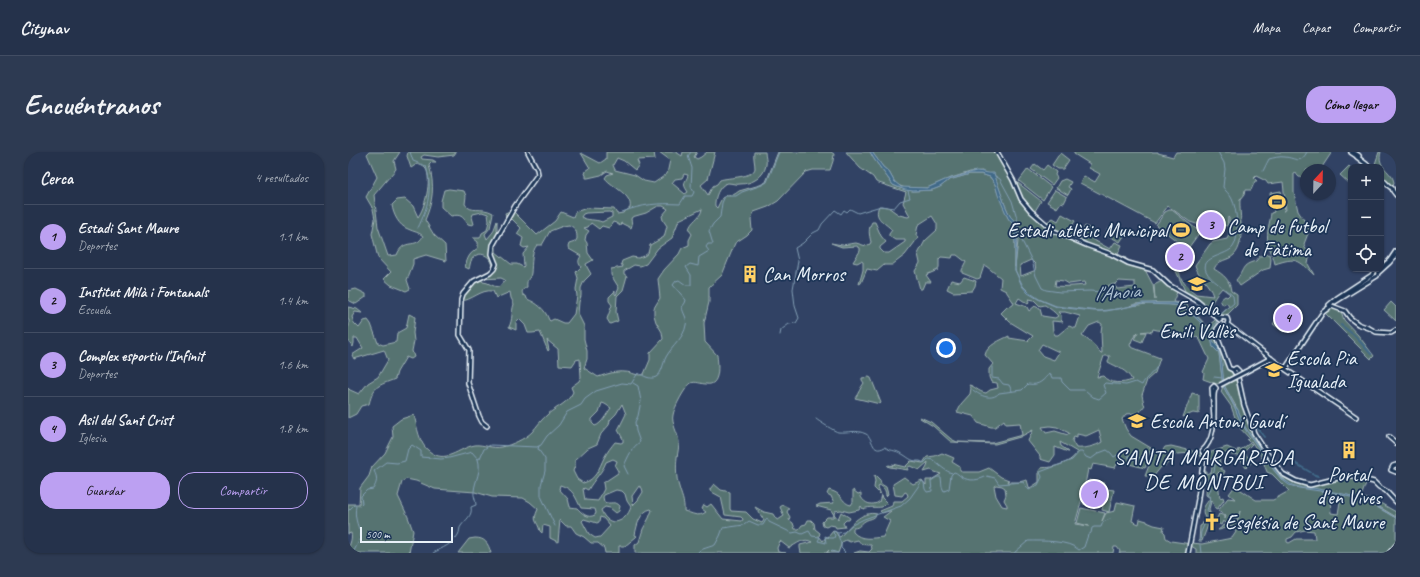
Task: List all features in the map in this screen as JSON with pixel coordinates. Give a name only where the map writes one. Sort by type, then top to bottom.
[{"type":"highway","points":[[1350,152],[1358,156]]},
{"type":"main road","points":[[1390,553],[1396,546]]},
{"type":"street","points":[[487,426],[482,422],[479,416],[468,383],[470,350],[460,335],[461,300],[463,294],[474,280],[490,273],[494,269],[496,264],[492,254],[494,246],[515,206],[538,174],[528,152]]},
{"type":"street","points":[[997,152],[1013,180],[1021,199],[1031,211],[1054,230],[1127,262],[1153,270],[1169,285],[1197,301],[1220,318],[1225,317],[1228,319],[1227,324]]},
{"type":"street","points":[[1350,152],[1367,164]]},
{"type":"street","points":[[1358,156],[1367,164]]},
{"type":"street","points":[[1384,182],[1396,196]]},
{"type":"street","points":[[1384,265],[1396,251]]},
{"type":"street","points":[[1384,266],[1396,255]]},
{"type":"street","points":[[1285,369],[1323,312],[1374,275],[1374,272]]},
{"type":"street","points":[[1330,306],[1346,312],[1349,317],[1358,324],[1376,332],[1391,333],[1396,330]]},
{"type":"street","points":[[1220,318],[1221,324],[1217,329],[1217,336],[1228,367],[1233,370],[1234,373],[1237,373],[1247,414],[1254,433],[1283,474],[1296,481],[1310,484],[1318,484],[1346,476],[1356,477],[1373,482],[1379,488],[1384,489],[1396,502]]},
{"type":"street","points":[[1221,324],[1227,324],[1285,369],[1356,417]]},
{"type":"street","points":[[1188,553],[1204,454],[1207,452],[1205,448],[1212,434],[1215,389],[1271,358]]},
{"type":"street","points":[[1389,437],[1396,443]]},
{"type":"street","points":[[1396,465],[1393,466],[1391,470],[1396,472]]},
{"type":"green space","points":[[369,152],[400,152],[394,161],[396,169],[374,195],[378,227],[388,256],[397,255],[403,246],[417,242],[423,236],[402,225],[395,216],[392,205],[397,200],[405,199],[413,206],[418,217],[425,201],[428,187],[428,174],[423,166],[417,164],[411,168],[407,156],[408,152],[456,152],[454,155],[438,157],[424,155],[421,157],[422,159],[433,160],[436,162],[432,162],[429,165],[432,180],[432,193],[430,206],[425,220],[434,235],[445,245],[446,261],[426,255],[413,259],[413,264],[407,280],[410,289],[406,291],[391,285],[384,279],[391,272],[378,258],[372,234],[375,219],[373,209],[366,197],[377,177],[367,154]]},
{"type":"green space","points":[[606,152],[654,152],[655,159],[637,160],[639,165],[635,170],[624,161],[617,158],[613,165],[615,170],[635,175],[644,181],[654,183],[667,174],[670,160],[659,152],[676,152],[682,156],[683,152],[697,152],[694,157],[697,159],[707,152],[715,152],[708,179],[701,185],[708,195],[713,186],[720,180],[750,174],[754,171],[754,152],[765,152],[766,165],[763,173],[757,179],[749,183],[728,183],[722,186],[715,200],[715,206],[717,208],[722,198],[727,195],[735,194],[739,191],[766,182],[778,152],[831,152],[834,154],[830,170],[813,170],[806,172],[778,201],[768,207],[754,212],[751,219],[752,230],[735,243],[722,275],[709,287],[709,302],[704,323],[705,342],[717,355],[718,374],[714,382],[711,384],[691,383],[683,393],[674,412],[673,418],[679,442],[676,472],[684,511],[700,515],[706,512],[702,509],[704,505],[707,507],[711,504],[723,519],[742,521],[743,519],[741,517],[725,515],[721,497],[710,491],[714,484],[721,490],[730,492],[731,511],[746,512],[753,519],[762,523],[764,520],[755,507],[764,512],[773,514],[778,520],[784,516],[780,507],[783,505],[789,508],[787,512],[790,517],[789,520],[793,523],[795,529],[799,529],[802,525],[806,524],[808,520],[811,520],[814,523],[815,529],[820,533],[819,536],[823,541],[833,531],[840,537],[856,520],[866,514],[871,513],[877,514],[865,521],[859,527],[853,528],[853,532],[863,538],[883,537],[890,521],[883,517],[891,511],[882,513],[880,511],[892,506],[893,501],[902,501],[908,496],[905,492],[902,496],[895,495],[893,484],[904,477],[913,484],[922,480],[926,485],[926,480],[931,480],[941,474],[931,470],[924,472],[928,462],[919,470],[910,466],[907,468],[908,470],[887,466],[889,465],[893,466],[892,464],[905,467],[911,461],[923,463],[927,457],[942,453],[954,458],[952,462],[960,467],[960,471],[962,472],[979,472],[989,468],[1001,477],[1009,480],[1008,482],[1027,480],[1030,488],[1039,482],[1039,471],[1041,468],[1063,464],[1073,458],[1077,452],[1060,442],[1061,446],[1069,452],[1055,447],[1055,455],[1050,462],[1040,459],[1040,456],[1028,441],[1033,430],[1020,437],[995,444],[951,442],[933,426],[920,418],[931,422],[951,439],[957,442],[992,443],[1022,435],[1020,423],[1006,424],[1004,420],[995,427],[991,427],[978,423],[973,416],[957,412],[961,404],[970,394],[971,388],[969,385],[986,393],[990,390],[998,388],[997,383],[991,382],[989,377],[989,369],[993,364],[985,355],[988,348],[1009,336],[1009,338],[1028,341],[1033,336],[1010,322],[1001,313],[1014,303],[1006,291],[1000,288],[1001,278],[986,266],[984,266],[980,278],[977,279],[962,273],[966,262],[957,255],[953,255],[952,258],[941,257],[939,259],[938,270],[926,275],[931,282],[925,282],[922,289],[920,289],[915,271],[920,263],[918,254],[925,241],[937,230],[937,224],[932,216],[918,225],[916,235],[918,238],[905,255],[892,265],[884,265],[877,271],[867,269],[861,283],[859,284],[863,270],[863,262],[853,262],[860,251],[860,248],[857,246],[842,247],[831,243],[842,245],[856,243],[866,246],[871,242],[869,229],[872,222],[875,222],[881,236],[886,242],[880,247],[880,249],[884,253],[889,253],[905,242],[905,240],[895,240],[889,236],[892,230],[879,217],[879,206],[888,207],[899,215],[910,216],[903,203],[906,192],[876,182],[873,177],[860,168],[846,152],[870,152],[893,185],[913,191],[932,190],[940,187],[949,180],[970,174],[981,174],[990,177],[995,184],[1008,218],[1015,227],[1015,267],[1018,225],[1010,216],[994,174],[986,174],[982,171],[970,172],[945,180],[927,188],[905,188],[898,185],[894,181],[889,172],[883,167],[872,152],[999,152],[1013,179],[1041,201],[1035,211],[1047,222],[1053,218],[1058,221],[1062,214],[1075,221],[1070,229],[1081,233],[1085,226],[1096,232],[1092,239],[1110,249],[1115,242],[1122,245],[1118,254],[1126,258],[1125,260],[1143,266],[1153,285],[1155,300],[1154,285],[1162,281],[1177,292],[1173,302],[1185,303],[1207,326],[1229,307],[1227,303],[1223,305],[1220,300],[1230,294],[1222,288],[1208,307],[1198,298],[1185,291],[1176,271],[1178,271],[1184,282],[1196,294],[1213,296],[1195,265],[1210,244],[1227,239],[1229,235],[1229,218],[1228,217],[1227,226],[1220,225],[1217,238],[1204,236],[1205,228],[1203,226],[1190,222],[1168,206],[1155,223],[1080,183],[1084,176],[1095,182],[1100,174],[1089,168],[1090,164],[1074,154],[1074,152],[1158,152],[1173,157],[1176,152],[1332,152],[1324,164],[1300,164],[1300,177],[1296,173],[1294,174],[1294,193],[1298,211],[1309,228],[1304,244],[1305,248],[1310,254],[1308,264],[1314,275],[1296,261],[1292,260],[1275,264],[1269,248],[1268,231],[1271,213],[1274,212],[1270,193],[1281,191],[1285,210],[1283,211],[1286,210],[1283,182],[1268,184],[1266,181],[1256,176],[1254,178],[1257,181],[1255,181],[1251,190],[1245,190],[1244,195],[1240,200],[1241,236],[1238,250],[1232,257],[1218,263],[1214,269],[1226,278],[1231,291],[1237,295],[1237,305],[1228,314],[1219,317],[1217,321],[1216,337],[1227,368],[1236,375],[1248,423],[1254,437],[1280,474],[1293,482],[1303,485],[1316,485],[1348,478],[1354,478],[1366,483],[1361,497],[1382,504],[1396,512],[1396,517],[1378,506],[1366,502],[1396,518],[1396,553],[1196,553],[1196,549],[1191,546],[1189,553],[1119,553],[1120,551],[1117,547],[1114,547],[1113,553],[854,553],[860,551],[869,552],[872,549],[871,545],[860,543],[858,540],[850,542],[846,540],[842,542],[838,553],[827,553],[829,550],[826,553],[801,553],[800,545],[812,542],[806,540],[789,548],[780,541],[777,548],[778,552],[786,553],[635,553],[635,545],[639,542],[652,510],[651,509],[644,512],[642,515],[637,527],[636,537],[625,546],[619,546],[619,553],[605,553],[604,548],[598,543],[591,543],[576,533],[571,526],[566,526],[560,520],[558,542],[550,538],[550,527],[543,525],[542,533],[535,519],[538,509],[523,498],[492,497],[475,492],[435,489],[416,481],[406,479],[402,482],[398,496],[413,531],[409,553],[348,553],[351,533],[348,534],[348,504],[359,504],[360,488],[369,476],[372,467],[385,453],[393,437],[392,426],[401,419],[414,415],[423,444],[435,455],[447,456],[475,445],[502,447],[510,445],[526,437],[532,432],[546,416],[571,396],[573,392],[571,387],[579,381],[581,377],[580,359],[576,360],[572,366],[559,365],[558,349],[547,340],[548,351],[540,332],[528,333],[525,325],[519,319],[516,322],[516,330],[509,327],[514,304],[510,292],[496,298],[493,291],[488,291],[460,301],[473,280],[485,274],[493,267],[488,257],[478,254],[472,259],[469,269],[465,267],[469,256],[478,248],[478,242],[473,238],[480,238],[482,233],[487,230],[489,221],[488,214],[482,212],[473,214],[472,217],[474,224],[472,225],[468,224],[461,216],[451,216],[441,207],[444,190],[449,189],[464,191],[466,196],[465,204],[467,207],[470,209],[484,210],[493,213],[490,228],[485,234],[487,239],[493,232],[497,221],[497,231],[503,224],[506,216],[505,213],[510,211],[514,212],[537,235],[555,221],[561,212],[573,217],[575,212],[587,208],[614,209],[617,214],[623,213],[630,208],[630,203],[625,195],[605,178],[607,175],[613,173],[607,171],[601,175],[586,178],[586,171],[590,168],[581,153],[600,163],[606,159]],"holes":[[[684,174],[688,175],[684,184],[688,192],[685,194],[672,183],[675,179],[682,178]],[[658,206],[663,206],[668,209],[662,216],[667,226],[664,237],[650,245],[648,253],[644,256],[638,258],[632,257],[622,261],[621,264],[623,267],[611,269],[611,275],[619,288],[616,295],[615,291],[609,297],[609,301],[612,305],[607,319],[610,324],[618,321],[616,312],[617,296],[623,290],[627,276],[624,274],[624,271],[634,265],[640,266],[646,264],[658,248],[672,238],[679,220],[702,209],[700,215],[690,227],[689,230],[692,234],[689,240],[689,245],[682,248],[679,254],[658,279],[660,298],[654,308],[654,315],[662,332],[663,339],[650,353],[650,360],[644,374],[639,375],[628,372],[618,372],[598,377],[584,368],[587,359],[587,351],[584,339],[584,326],[578,314],[581,288],[584,281],[591,274],[586,264],[593,260],[588,253],[587,243],[585,240],[589,231],[584,228],[588,227],[591,223],[599,229],[602,226],[609,228],[613,222],[620,226],[621,223],[631,228],[632,217],[646,213]],[[586,213],[612,213],[612,217],[602,222],[581,217]],[[511,218],[521,228],[517,234],[523,238],[521,246],[524,248],[529,247],[523,254],[523,267],[517,264],[511,264],[496,252],[496,244]],[[569,225],[575,229],[577,239],[575,242],[569,244],[568,247],[581,256],[579,259],[579,264],[581,267],[576,272],[578,278],[574,314],[567,323],[554,319],[550,321],[540,307],[522,294],[523,290],[527,287],[527,282],[530,277],[535,248],[537,245],[542,245],[550,231]],[[1031,260],[1035,264],[1036,270],[1021,276],[1020,265]],[[501,278],[505,280],[499,287],[483,282],[481,279]],[[1056,280],[1064,281],[1069,284],[1084,282],[1085,285],[1055,286]],[[1119,281],[1135,282],[1135,287],[1117,289],[1116,287],[1108,286],[1116,284]],[[1019,298],[1028,304],[1029,299],[1034,300],[1040,306],[1045,305],[1058,316],[1055,318],[1042,316],[1040,309],[1035,306],[1029,311],[1027,307],[1016,303]],[[1156,303],[1130,306],[1135,304]],[[1156,303],[1175,303],[1184,305],[1205,326],[1220,353],[1224,385],[1238,410],[1245,427],[1274,470],[1288,483],[1276,473],[1241,423],[1223,386],[1219,353],[1213,347],[1212,341],[1201,323],[1190,312],[1181,306]],[[1058,312],[1065,312],[1080,316],[1076,328],[1069,326],[1058,335],[1055,335],[1052,321],[1063,322],[1061,320],[1061,315]],[[1099,322],[1102,324],[1102,353],[1091,342],[1082,336],[1089,326]],[[1153,329],[1169,331],[1190,339],[1197,337],[1209,359],[1203,372],[1203,379],[1217,384],[1221,383],[1223,386],[1221,392],[1231,406],[1238,426],[1249,438],[1247,440],[1249,442],[1251,441],[1261,456],[1267,472],[1272,474],[1289,491],[1273,500],[1256,500],[1235,486],[1229,494],[1235,499],[1228,498],[1218,511],[1226,516],[1225,519],[1225,516],[1219,514],[1215,522],[1221,525],[1223,521],[1228,524],[1230,519],[1238,519],[1237,522],[1222,526],[1218,530],[1227,526],[1233,526],[1236,532],[1232,538],[1202,544],[1171,541],[1166,538],[1163,531],[1164,527],[1154,525],[1140,519],[1139,524],[1132,521],[1135,506],[1117,502],[1115,511],[1106,513],[1102,521],[1105,513],[1081,508],[1077,523],[1089,526],[1075,524],[1088,469],[1091,470],[1093,464],[1115,468],[1117,464],[1123,465],[1125,463],[1145,468],[1146,466],[1151,448],[1131,436],[1122,419],[1126,414],[1139,413],[1145,405],[1142,395],[1147,380],[1155,373],[1160,358],[1131,347],[1130,345],[1133,338],[1138,332],[1134,339],[1142,342],[1146,332],[1141,332],[1148,331],[1152,332]],[[1042,344],[1059,352],[1054,360],[1043,356],[1038,350]],[[1104,356],[1110,356],[1108,362],[1125,371],[1132,380],[1120,383],[1112,382],[1103,376],[1097,377]],[[602,403],[611,408],[598,425],[595,426],[592,423],[592,419],[599,412]],[[622,404],[626,414],[618,430],[623,442],[615,442],[606,454],[599,470],[591,479],[583,483],[577,479],[573,471],[575,460],[588,448],[597,444],[601,434],[609,425],[610,420]],[[1042,427],[1057,427],[1069,433],[1068,435],[1055,431],[1046,433]],[[1099,430],[1102,442],[1090,447],[1076,448],[1072,441],[1074,437],[1077,438],[1077,434],[1086,436]],[[613,459],[617,461],[615,466],[618,473],[603,483],[604,489],[598,501],[585,500],[583,489],[588,490],[606,462]],[[560,485],[571,491],[581,508],[595,509],[596,513],[595,515],[587,516],[577,508],[570,507],[568,499],[559,489]],[[996,485],[1005,488],[1006,495],[1004,500],[1007,507],[1002,506],[996,496],[994,486]],[[639,486],[642,488],[643,492],[633,505],[632,496]],[[616,490],[622,491],[631,507],[629,513],[625,517],[617,522],[612,522],[604,516],[601,510],[605,507],[610,508],[616,513],[619,511],[620,506],[616,503],[604,502],[604,495]],[[1330,500],[1340,502],[1338,514],[1331,513]],[[600,517],[603,518],[610,526],[600,537],[595,538],[589,534],[582,521],[584,519],[597,523],[599,522]],[[1305,530],[1314,531],[1315,539],[1296,539],[1289,543],[1287,542],[1287,539],[1292,537],[1296,532]]]},
{"type":"green space","points":[[1379,152],[1381,152],[1380,157],[1382,164],[1375,164]]},
{"type":"green space","points":[[1060,153],[1069,160],[1063,169],[1058,169],[1052,165]]},
{"type":"green space","points":[[1035,164],[1043,170],[1047,165],[1056,172],[1055,175],[1057,178],[1052,185],[1031,169]]},
{"type":"green space","points":[[1348,167],[1348,182],[1340,175]]},
{"type":"green space","points":[[1384,167],[1393,179],[1394,183],[1391,186],[1384,180]]},
{"type":"green space","points":[[1028,169],[1051,187],[1043,200],[1019,181]]},
{"type":"green space","points":[[1065,179],[1071,182],[1068,187],[1071,189],[1068,195],[1056,188],[1060,181]]},
{"type":"green space","points":[[1055,190],[1067,197],[1064,203],[1061,202],[1057,208],[1047,202]]},
{"type":"green space","name":"Estadi atlètic Municipal","points":[[1172,210],[1200,232],[1189,247],[1186,248],[1156,225],[1165,212]]},
{"type":"green space","points":[[1108,228],[1124,236],[1120,242],[1105,234]]},
{"type":"green space","points":[[1270,254],[1270,268],[1263,270],[1240,286],[1236,280],[1243,268],[1247,264],[1256,261],[1260,256]]},
{"type":"green space","points":[[964,277],[976,281],[972,291],[953,292],[947,289],[951,280],[960,282]]},
{"type":"green space","points":[[356,289],[366,294],[366,297],[356,304],[348,300],[348,291]]},
{"type":"green space","points":[[1391,302],[1396,307],[1396,321],[1384,310]]},
{"type":"green space","points":[[348,307],[357,309],[362,313],[355,312],[352,317],[354,323],[359,328],[364,321],[368,320],[378,343],[383,345],[396,342],[397,333],[406,328],[409,314],[415,317],[412,351],[414,357],[411,359],[406,357],[397,372],[395,379],[378,387],[373,393],[369,404],[361,406],[356,414],[348,418],[348,388],[359,394],[368,383],[378,377],[388,360],[384,350],[354,359],[352,355],[363,348],[357,338],[354,338],[353,347],[348,340]]},
{"type":"green space","points":[[1331,308],[1341,311],[1344,320],[1374,356],[1371,359],[1325,313]]},
{"type":"green space","points":[[1284,309],[1295,317],[1284,332],[1273,324]]},
{"type":"green space","points":[[862,378],[871,378],[881,403],[880,404],[855,398],[864,383]]},
{"type":"green space","points":[[1192,393],[1199,395],[1199,414],[1193,413],[1183,417]]},
{"type":"green space","points":[[1250,443],[1252,444],[1244,452],[1252,462],[1246,468],[1239,456],[1232,455],[1227,452],[1223,457],[1219,458],[1221,469],[1225,471],[1223,475],[1219,472],[1217,474],[1220,498],[1223,497],[1224,500],[1217,509],[1212,501],[1209,500],[1211,502],[1209,509],[1211,517],[1202,541],[1199,541],[1200,526],[1205,518],[1203,509],[1210,498],[1206,495],[1207,479],[1201,478],[1202,470],[1206,471],[1206,474],[1211,472],[1214,459],[1218,458],[1206,460],[1206,458],[1193,453],[1177,454],[1166,465],[1161,467],[1153,477],[1145,476],[1155,450],[1161,453],[1165,447],[1171,446],[1205,454],[1227,447],[1238,452],[1239,451],[1237,450],[1242,449]]},
{"type":"green space","points":[[875,475],[880,480],[881,484],[886,487],[888,494],[886,496],[886,492],[881,486],[879,485],[878,487],[881,495],[874,488]]},
{"type":"green space","points":[[1089,480],[1104,483],[1099,508],[1083,504]]},
{"type":"green space","points":[[1107,489],[1114,490],[1109,512],[1102,510]]},
{"type":"green space","points":[[829,490],[837,493],[851,505],[853,502],[853,490],[858,494],[861,493],[861,497],[869,504],[879,502],[881,495],[887,503],[882,507],[863,509],[861,506],[859,510],[849,512],[841,510],[835,511],[834,514],[838,519],[841,512],[850,518],[843,523],[845,527],[836,528],[835,526],[830,525],[826,527],[823,526],[822,522],[827,517],[833,517],[834,515],[831,510],[816,506],[820,504],[834,503],[831,496],[827,494]]},
{"type":"green space","points":[[475,538],[484,540],[489,546],[491,553],[458,553],[469,539]]},
{"type":"water","points":[[870,152],[872,152],[883,167],[889,172],[894,181],[901,187],[927,188],[945,180],[976,171],[994,173],[1010,216],[1018,225],[1015,270],[1015,227],[1008,218],[995,184],[990,177],[981,174],[970,174],[949,180],[940,187],[932,190],[905,190],[893,185]]},
{"type":"water","points":[[1015,270],[1023,286],[1039,299],[1056,306],[1099,311],[1057,307],[1038,299],[1028,293],[1022,286]]},
{"type":"water","points":[[1142,303],[1175,303],[1184,305],[1202,322],[1219,348],[1224,385],[1238,410],[1245,427],[1281,478],[1292,485],[1302,488],[1313,488],[1348,495],[1373,504],[1396,518],[1377,507],[1354,498],[1334,493],[1299,488],[1289,485],[1281,479],[1241,423],[1223,386],[1219,353],[1213,347],[1211,338],[1201,323],[1184,307],[1174,305],[1143,304],[1125,307]]},
{"type":"waterway","points":[[410,152],[413,161],[426,166],[429,182],[427,205],[418,228]]},
{"type":"waterway","points":[[622,212],[637,207],[651,205],[680,204],[685,196],[692,196],[694,192],[691,187],[692,168],[688,156],[691,152]]},
{"type":"waterway","points":[[348,511],[354,505],[360,506],[362,504],[361,496],[367,490],[373,489],[376,480],[374,471],[386,462],[397,463],[405,461],[408,449],[412,445],[421,451],[421,457],[441,459],[472,452],[478,459],[480,458],[484,449],[490,445],[537,447],[541,445],[547,436],[559,425],[567,412],[581,405],[585,399],[596,391],[622,383],[631,384],[638,373],[649,378],[658,376],[668,353],[678,342],[685,330],[686,318],[682,307],[686,300],[673,285],[679,280],[686,285],[691,285],[691,275],[686,267],[690,264],[698,266],[699,257],[709,251],[706,247],[708,244],[713,244],[709,231],[720,217],[722,203],[725,196],[736,196],[767,182],[779,152]]},
{"type":"waterway","points":[[1218,152],[1224,163],[1225,169],[1223,187],[1231,197],[1234,204],[1237,223],[1236,237],[1233,247],[1230,250],[1210,259],[1205,266],[1206,271],[1211,278],[1233,296],[1234,303],[1220,315]]},
{"type":"waterway","points":[[1263,171],[1269,159],[1283,157],[1300,160],[1307,152]]},
{"type":"waterway","name":"l'Anoia","points":[[995,176],[1000,179],[1012,201],[1020,237],[1032,261],[1036,276],[1042,288],[1060,292],[1102,292]]},
{"type":"waterway","points":[[780,335],[781,330],[789,324],[796,323],[799,318],[795,306],[793,289],[798,261],[795,248],[819,230],[822,224],[835,210],[841,214],[844,210],[847,212],[850,209],[858,213],[881,206],[894,208],[900,201],[910,198],[908,191]]},
{"type":"waterway","points":[[1211,337],[1217,320]]},
{"type":"waterway","points":[[1341,325],[1354,335]]},
{"type":"waterway","points":[[1355,336],[1371,354]]},
{"type":"waterway","points":[[992,367],[992,378],[999,379],[1003,384],[1009,385],[1012,391]]},
{"type":"waterway","points":[[973,390],[982,396],[993,397],[999,393],[1022,390],[1028,384],[1036,384],[1043,380],[1050,373],[1052,378],[1061,378],[1062,382],[1070,390],[1085,390],[1093,397],[1099,399],[1106,393],[1103,385],[1105,383],[1126,385],[1136,382],[1142,385],[1157,367]]},
{"type":"waterway","points":[[1214,377],[1222,378]]},
{"type":"waterway","points":[[628,474],[624,466],[632,449],[640,442],[636,431],[635,422],[638,416],[641,401],[638,386],[633,383]]},
{"type":"waterway","points":[[816,419],[838,432],[855,431],[866,434],[869,436],[877,449],[885,447],[903,454],[911,460],[924,463],[928,459],[933,460],[945,470],[952,473]]},
{"type":"waterway","points":[[1251,420],[1264,437]]},
{"type":"waterway","points":[[539,446],[538,449],[545,459],[545,471],[541,485],[541,496],[555,526]]},
{"type":"waterway","points":[[697,553],[700,550],[715,545],[723,528],[744,525],[749,521],[758,525],[763,525],[767,518],[769,522],[792,533],[797,532],[802,534],[809,531],[812,536],[820,537],[818,541],[826,543],[825,536],[834,538],[834,531],[838,533],[844,532],[852,525],[864,519],[901,506],[910,498],[922,481],[927,492],[932,491],[931,481],[937,477],[941,477],[944,491],[949,489],[951,475],[954,472],[968,480],[981,479],[987,476],[995,478],[999,484],[1023,482],[1029,490],[1038,485],[1042,477],[1040,472],[1072,460],[1079,452],[1082,452],[1086,457],[1091,459],[1099,453],[1107,450],[1114,457],[1124,451],[1128,454],[1129,458],[1133,460],[1146,454]]},
{"type":"waterway","points":[[1200,541],[1201,532],[1209,514],[1207,510],[1210,497],[1207,495],[1211,489],[1208,480],[1214,472],[1216,458]]},
{"type":"waterway","points":[[433,553],[447,546],[456,538],[459,534],[460,527],[471,513],[471,507],[476,505],[474,493],[479,471],[478,459]]},
{"type":"waterway","points":[[1293,462],[1310,472]]},
{"type":"waterway","points":[[1312,474],[1318,476]]},
{"type":"waterway","points":[[1383,488],[1390,493]]},
{"type":"waterway","points":[[353,553],[361,534],[356,520],[356,506]]},
{"type":"waterway","points":[[1014,553],[1028,541],[1048,541],[1069,544],[1079,550],[1084,547],[1092,528],[1101,527],[1103,522],[1110,519]]},
{"type":"waterway","points":[[838,534],[841,548],[845,552],[844,553]]},
{"type":"waterway","points":[[1200,545],[1201,553]]},
{"type":"waterway","points":[[830,553],[832,551],[838,553]]},
{"type":"place","name":"Camp de futbol de Fàtima","points":[[1277,202]]},
{"type":"place","name":"Complex esportiu l'Infinit","points":[[1211,225]]},
{"type":"place","name":"Estadi atlètic Municipal","points":[[1181,230]]},
{"type":"place","name":"Institut Milà i Fontanals","points":[[1180,257]]},
{"type":"place","name":"Can Morros","points":[[750,274]]},
{"type":"place","name":"Escola Emili Vallès","points":[[1197,284]]},
{"type":"place","name":"Asil del Sant Crist","points":[[1288,318]]},
{"type":"place","name":"Escola Pia Igualada","points":[[1274,370]]},
{"type":"place","name":"Escola Antoni Gaudí","points":[[1137,421]]},
{"type":"place","name":"Portal d'en Vives","points":[[1349,450]]},
{"type":"place","name":"Estadi Sant Maure","points":[[1094,494]]},
{"type":"place","name":"Església de Sant Maure","points":[[1212,522]]},
{"type":"district","name":"SANTA MARGARIDA DE MONTBUI","points":[[1204,468]]}]
